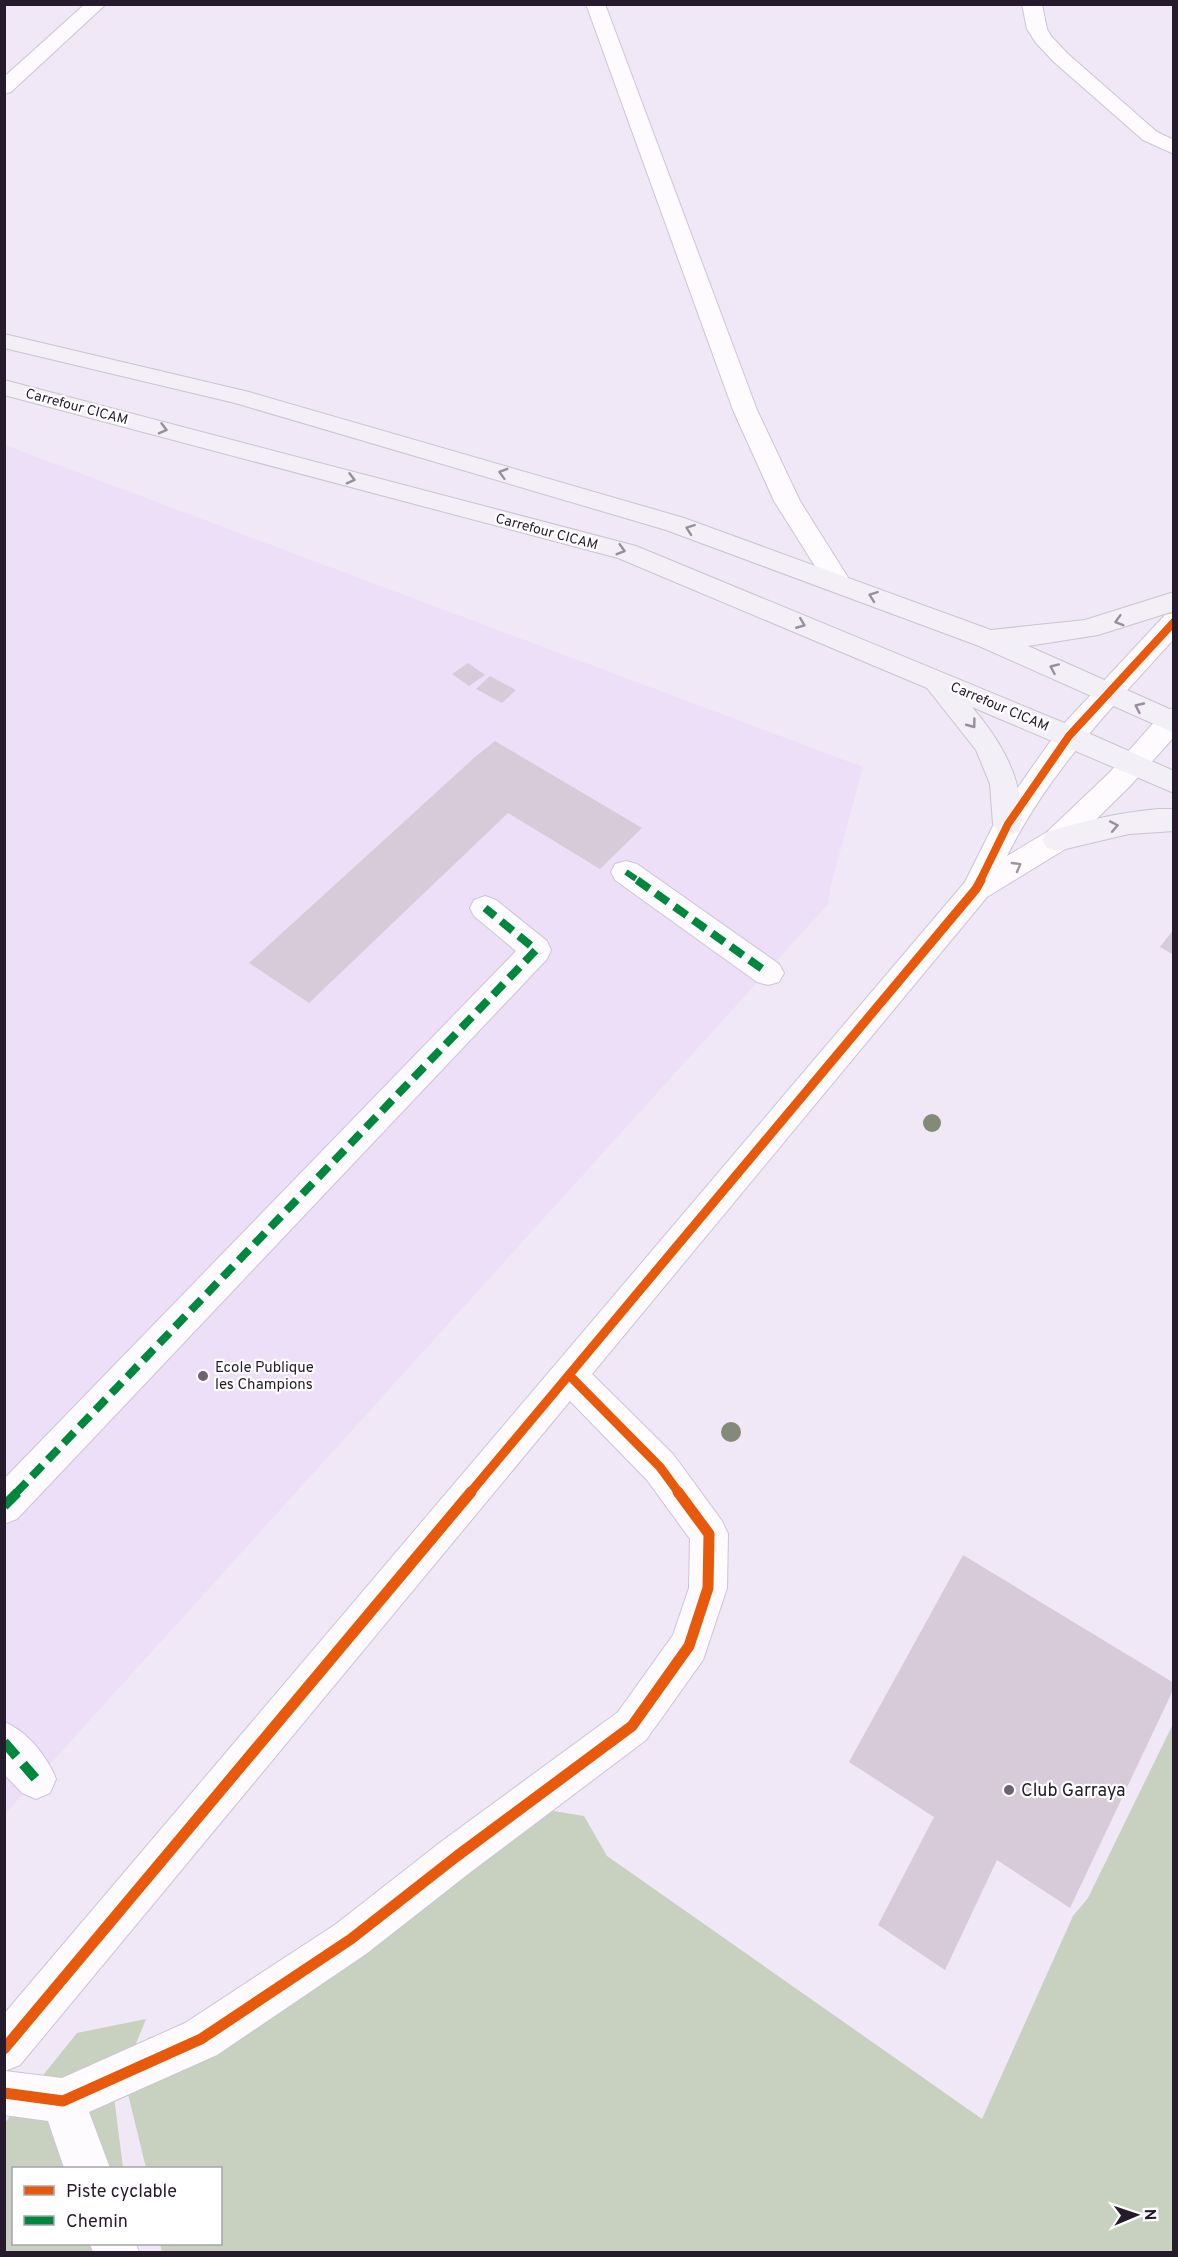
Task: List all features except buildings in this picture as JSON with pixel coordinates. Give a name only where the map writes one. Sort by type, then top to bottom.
[{"type":"main road","points":[[4,341],[264,403],[675,524],[989,639],[1173,721]]},
{"type":"main road","name":"Carrefour CICAM","points":[[4,387],[627,552],[935,679],[1173,783]]},
{"type":"main road","points":[[989,639],[1097,627],[1142,614],[1173,601]]},
{"type":"main road","points":[[935,679],[988,746],[1004,784],[1008,824]]},
{"type":"main road","points":[[1057,840],[1115,825],[1173,820]]},
{"type":"street","points":[[4,88],[97,4]]},
{"type":"street","points":[[595,4],[745,410],[787,501],[839,584]]},
{"type":"street","points":[[1015,4],[1033,11],[1043,39],[1077,73],[1150,136],[1173,148]]},
{"type":"street","points":[[4,2049],[976,889],[1008,824],[1069,736],[1173,622]]},
{"type":"street","points":[[976,889],[1026,861],[1057,840],[1173,721]]},
{"type":"street","points":[[626,872],[768,973]]},
{"type":"street","points":[[4,1506],[536,950],[485,908]]},
{"type":"street","points":[[4,2093],[63,2101],[201,2039],[351,1939],[457,1856],[632,1726],[689,1646],[708,1588],[709,1534],[660,1467],[569,1375]]},
{"type":"street","points":[[4,1742],[36,1779]]},
{"type":"street","points":[[63,2101],[86,2167]]},
{"type":"shaded area","name":"Ecole Publique les Champions","points":[[5,445],[863,767],[828,904],[5,1814]]},
{"type":"green space","points":[[1173,1724],[1173,2252],[162,2252],[160,2245],[222,2245],[222,2167],[146,2167],[127,2090],[149,2037],[175,2039],[541,1809],[584,1816],[607,1856],[982,2119],[1073,1916],[1088,1898]]},
{"type":"green space","points":[[146,2019],[114,2097],[123,2167],[12,2167],[12,2245],[133,2245],[134,2252],[5,2252],[4,2124],[77,2033]]},
{"type":"marked path","points":[[626,872],[768,973]]},
{"type":"marked path","points":[[4,1506],[536,950],[485,908]]},
{"type":"marked path","points":[[4,1742],[36,1779]]},
{"type":"cycle path","points":[[4,2049],[976,889],[1008,824],[1069,736],[1174,622]]},
{"type":"cycle path","points":[[4,2093],[63,2101],[201,2039],[351,1939],[457,1856],[632,1726],[689,1646],[708,1588],[709,1534],[660,1467],[569,1375]]},
{"type":"place","name":"Ecole Publique les Champions","points":[[203,1376]]},
{"type":"place","name":"Club Garraya","points":[[1009,1790]]}]
